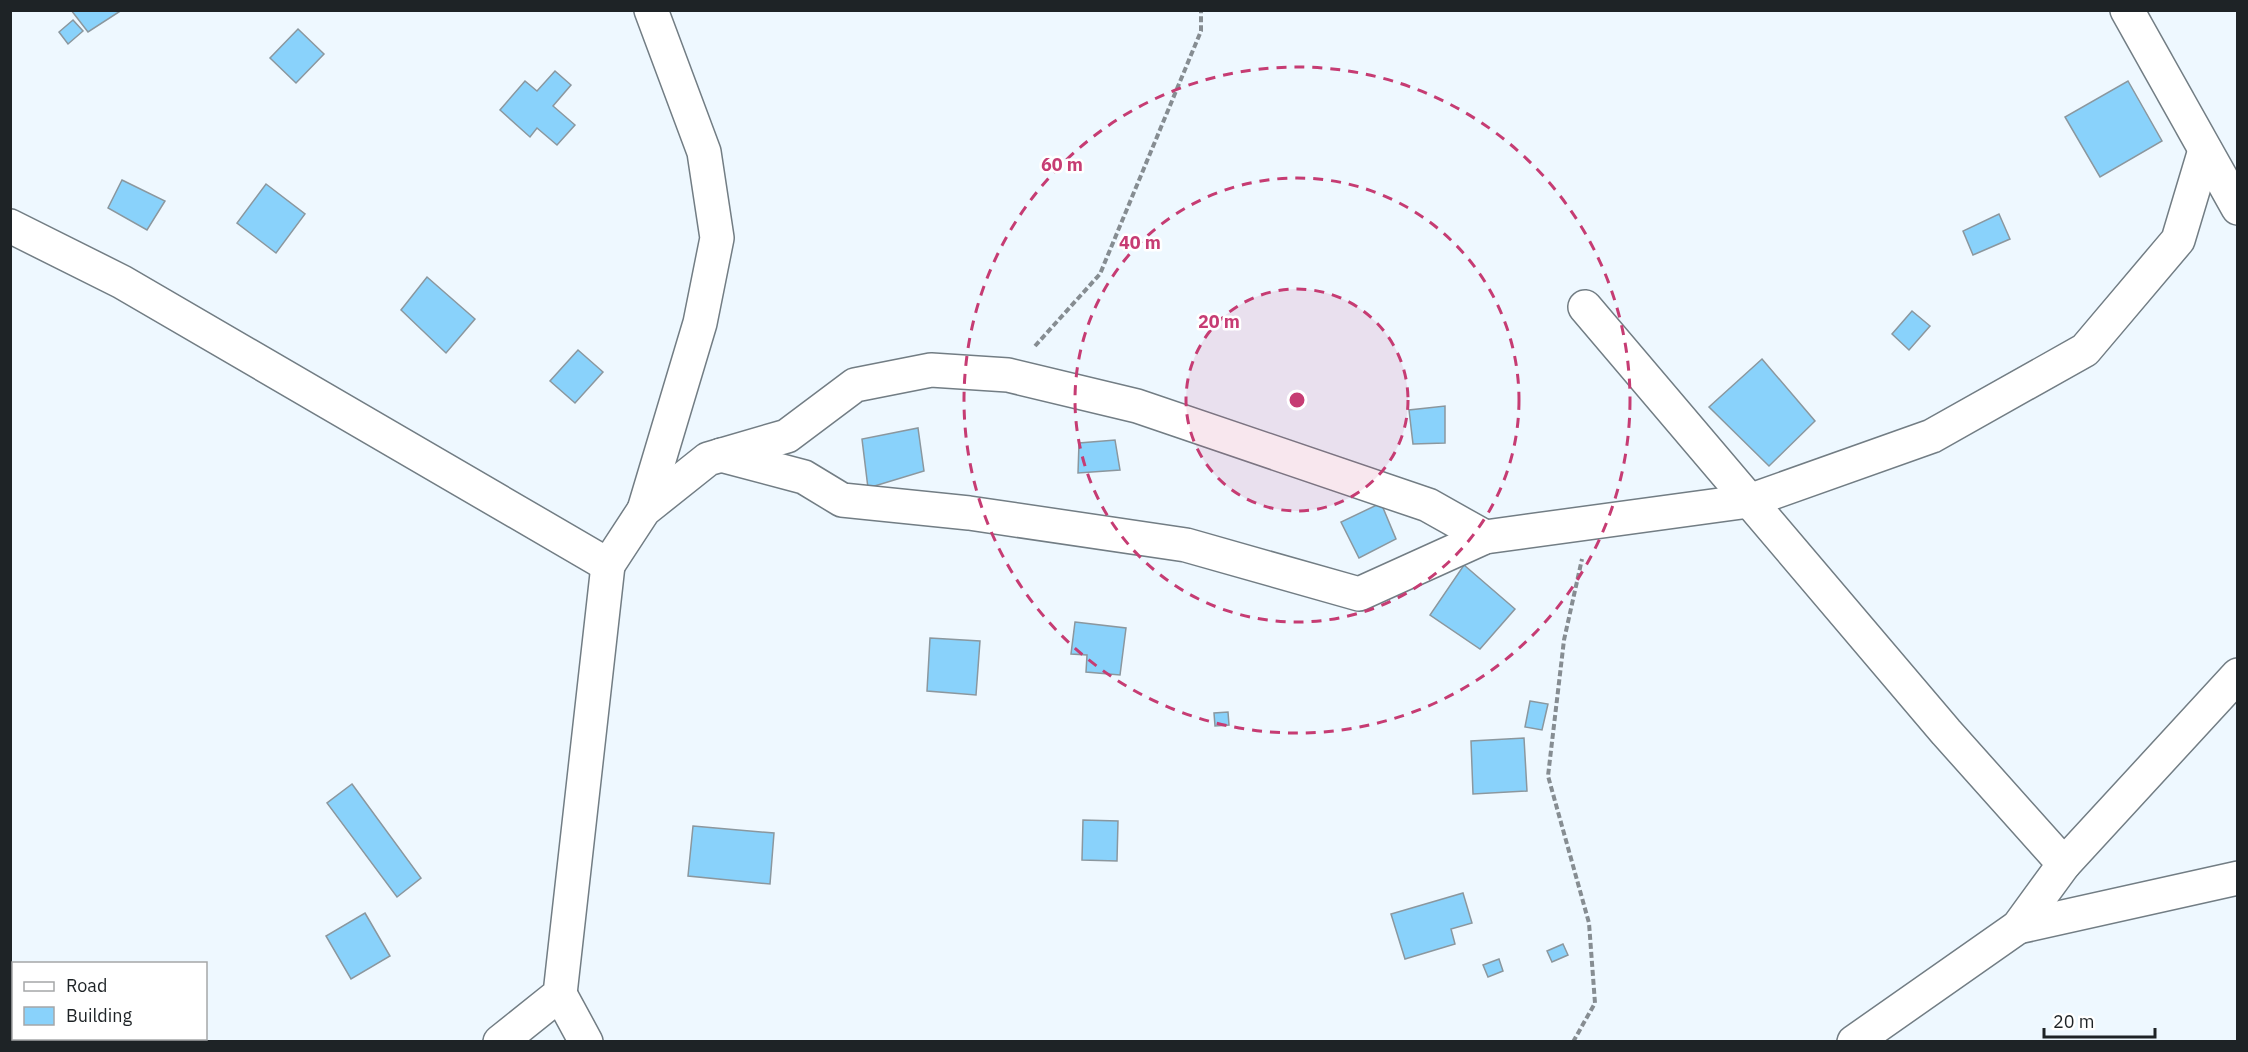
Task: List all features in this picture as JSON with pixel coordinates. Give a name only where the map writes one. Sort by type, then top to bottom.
[{"type":"street","points":[[586,1041],[560,994],[608,565],[644,510],[700,323],[717,238],[704,152],[651,10]]},
{"type":"street","points":[[2127,10],[2238,208]]},
{"type":"street","points":[[721,455],[804,477],[842,500],[969,513],[1186,545],[1359,594],[1485,537],[1749,501],[1932,436],[2085,350],[2178,240],[2205,150]]},
{"type":"street","points":[[10,226],[122,282],[608,565]]},
{"type":"street","points":[[1585,307],[1946,732],[2064,864]]},
{"type":"street","points":[[644,510],[708,459],[787,436],[855,385],[931,370],[1008,375],[1149,410],[1428,505],[1485,537]]},
{"type":"street","points":[[1854,1041],[2018,927],[2064,864],[2238,675]]},
{"type":"street","points":[[2018,927],[2238,878]]},
{"type":"street","points":[[500,1041],[560,994]]},
{"type":"path","points":[[1008,375],[1101,274],[1201,31],[1201,10]]},
{"type":"path","points":[[1573,1041],[1595,1002],[1589,923],[1548,776],[1564,640],[1589,523]]},
{"type":"building","points":[[71,10],[122,10],[88,32]]},
{"type":"building","points":[[73,20],[83,31],[68,44],[59,32]]},
{"type":"building","points":[[298,29],[324,54],[296,83],[270,58]]},
{"type":"building","points":[[555,71],[571,85],[553,106],[575,125],[557,145],[537,128],[530,137],[500,110],[525,81],[537,91]]},
{"type":"building","points":[[2128,81],[2162,141],[2100,177],[2065,117]]},
{"type":"building","points":[[122,180],[165,201],[147,230],[108,208]]},
{"type":"building","points":[[266,184],[305,214],[276,253],[237,223]]},
{"type":"building","points":[[1999,214],[2010,239],[1973,255],[1963,231]]},
{"type":"building","points":[[427,277],[475,319],[446,353],[401,310]]},
{"type":"building","points":[[1912,311],[1930,326],[1909,350],[1892,334]]},
{"type":"building","points":[[578,350],[603,372],[575,403],[550,381]]},
{"type":"building","points":[[1762,359],[1815,421],[1769,466],[1709,407]]},
{"type":"building","points":[[1445,406],[1445,443],[1413,444],[1409,410]]},
{"type":"building","points":[[918,428],[924,471],[868,488],[862,439]]},
{"type":"building","points":[[1115,440],[1120,470],[1078,473],[1079,443]]},
{"type":"building","points":[[1381,503],[1396,539],[1359,558],[1341,522]]},
{"type":"building","points":[[1464,565],[1515,609],[1480,649],[1430,615]]},
{"type":"building","points":[[1075,622],[1126,628],[1120,675],[1086,672],[1087,655],[1071,654]]},
{"type":"building","points":[[930,638],[980,641],[976,695],[927,691]]},
{"type":"building","points":[[1530,701],[1548,704],[1542,730],[1525,727]]},
{"type":"building","points":[[1228,712],[1229,725],[1215,726],[1214,713]]},
{"type":"building","points":[[1524,738],[1527,791],[1473,794],[1471,741]]},
{"type":"building","points":[[352,784],[421,878],[397,897],[327,803]]},
{"type":"building","points":[[1083,820],[1118,821],[1117,861],[1082,860]]},
{"type":"building","points":[[693,826],[774,833],[770,884],[688,876]]},
{"type":"building","points":[[1463,893],[1472,923],[1451,929],[1455,944],[1405,959],[1391,914]]},
{"type":"building","points":[[365,913],[390,956],[351,979],[326,936]]},
{"type":"building","points":[[1563,944],[1568,955],[1552,962],[1547,951]]},
{"type":"building","points":[[1499,959],[1503,971],[1488,977],[1483,965]]}]
